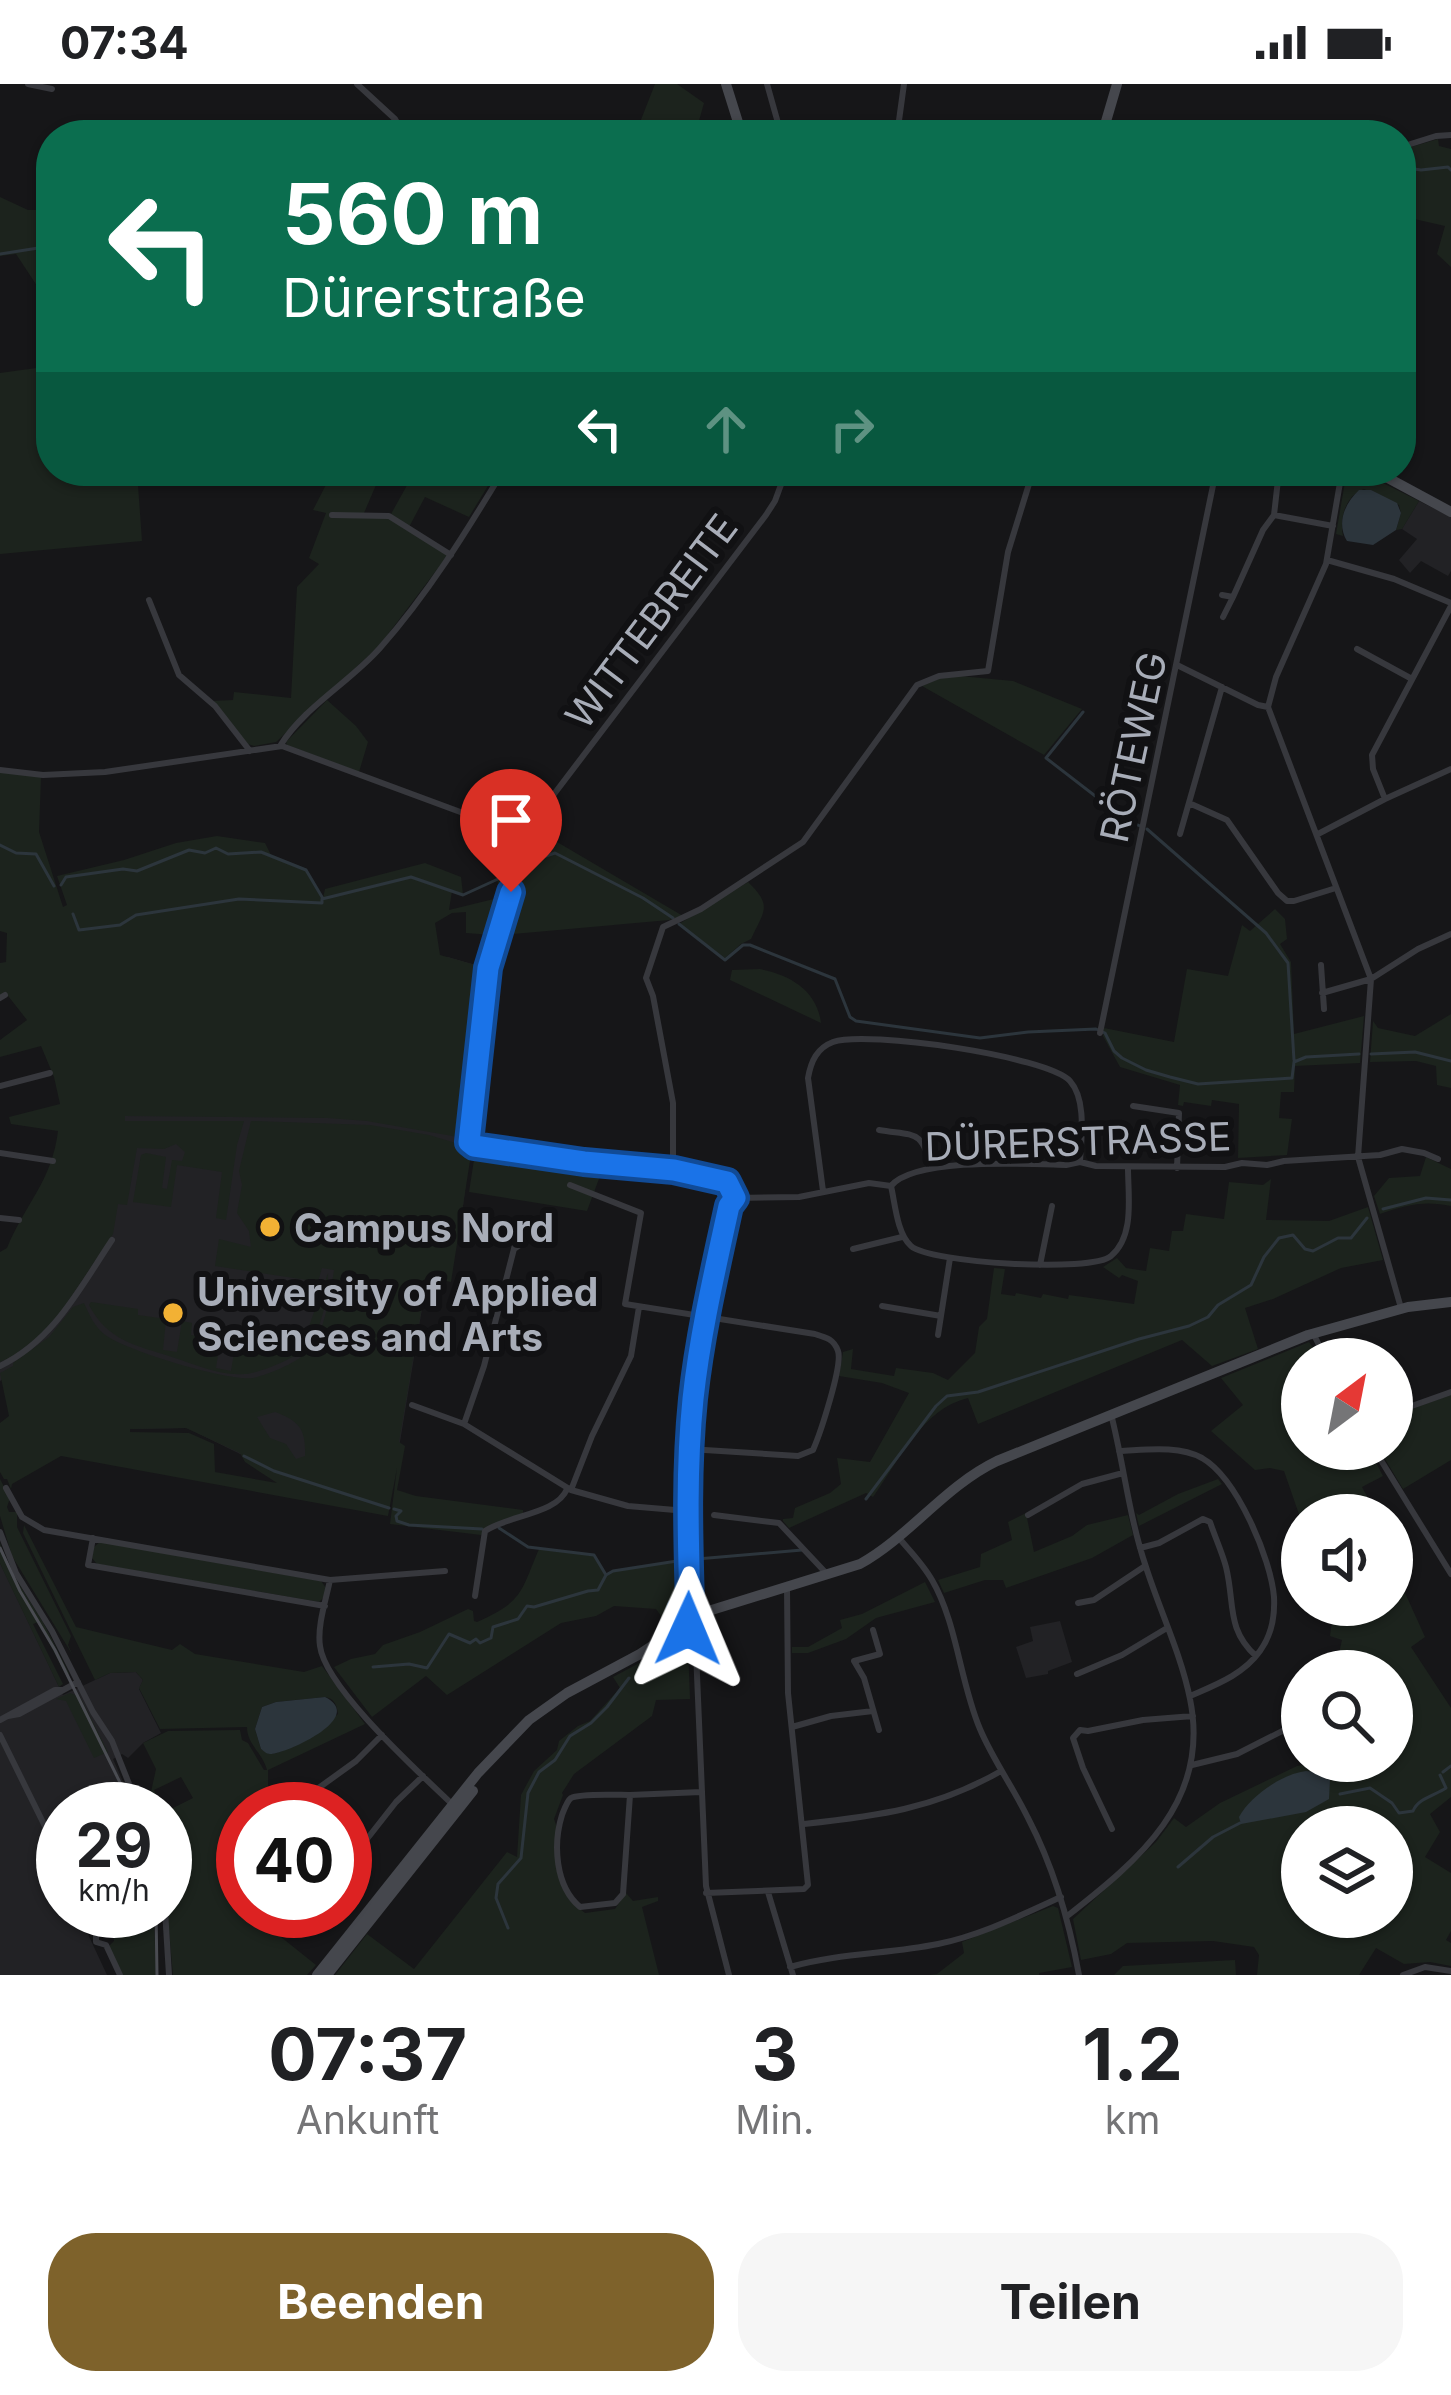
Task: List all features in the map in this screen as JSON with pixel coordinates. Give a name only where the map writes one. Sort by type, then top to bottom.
[{"type":"street","points":[[28,84],[52,89]]},
{"type":"street","points":[[357,84],[396,120]]},
{"type":"street","points":[[726,84],[737,120]]},
{"type":"street","points":[[767,84],[777,120]]},
{"type":"street","points":[[899,120],[904,84]]},
{"type":"street","points":[[1106,120],[1117,84]]},
{"type":"street","points":[[1416,142],[1451,135]]},
{"type":"street","points":[[280,746],[380,649],[452,555],[494,486]]},
{"type":"street","name":"WITTEBREITE","points":[[471,1144],[488,968],[528,837],[545,806],[766,515],[780,486]]},
{"type":"street","points":[[674,1170],[674,1110],[646,978],[666,924],[701,909],[803,842],[917,686],[939,676],[988,671],[1008,552],[1028,486]]},
{"type":"street","name":"RÖTEWEG","points":[[1100,1032],[1213,486]]},
{"type":"street","points":[[1223,617],[1274,515],[1278,486]]},
{"type":"street","points":[[1340,486],[1327,560],[1276,676],[1268,707],[1371,979],[1358,1157],[1401,1308]]},
{"type":"street","points":[[1403,486],[1451,512]]},
{"type":"street","points":[[332,515],[389,516],[452,555]]},
{"type":"street","points":[[1274,515],[1333,526]]},
{"type":"street","points":[[1327,560],[1379,574],[1451,604],[1372,755],[1385,799]]},
{"type":"street","points":[[1222,595],[1233,597]]},
{"type":"street","points":[[149,600],[179,675],[215,706],[250,751]]},
{"type":"street","points":[[1358,649],[1412,679]]},
{"type":"street","points":[[1177,664],[1268,707]]},
{"type":"street","points":[[1180,835],[1222,687]]},
{"type":"street","points":[[0,770],[43,775],[105,772],[280,746],[528,837]]},
{"type":"street","points":[[1318,834],[1451,769]]},
{"type":"street","points":[[1189,803],[1228,820],[1282,898],[1294,902],[1337,887]]},
{"type":"street","points":[[1322,993],[1371,979],[1451,934]]},
{"type":"street","points":[[1321,965],[1324,1009]]},
{"type":"street","points":[[824,1192],[808,1078],[820,1049],[838,1040],[975,1051],[1060,1073],[1073,1085],[1079,1100],[1080,1162]]},
{"type":"street","points":[[0,1086],[50,1073]]},
{"type":"street","points":[[1133,1106],[1179,1113],[1178,1168]]},
{"type":"street","points":[[879,1130],[920,1138],[932,1169]]},
{"type":"street","name":"DÜRERSTRASSE","points":[[471,1144],[674,1170],[727,1182],[735,1198],[800,1197],[869,1184],[891,1186],[903,1175],[994,1164],[1225,1167],[1380,1155],[1402,1149],[1438,1159]]},
{"type":"street","points":[[0,1153],[53,1160]]},
{"type":"street","points":[[891,1186],[904,1236],[921,1253],[1090,1264],[1115,1251],[1127,1226],[1128,1167]]},
{"type":"street","points":[[570,1185],[641,1213],[625,1304],[827,1338],[837,1347],[840,1358],[817,1441],[806,1455],[689,1449]]},
{"type":"street","points":[[690,1605],[687,1511],[696,1373],[729,1206],[735,1198]]},
{"type":"street","points":[[1040,1264],[1052,1206]]},
{"type":"street","points":[[0,1218],[19,1220]]},
{"type":"street","points":[[853,1250],[904,1236]]},
{"type":"street","points":[[0,1366],[29,1349],[57,1322],[112,1240]]},
{"type":"street","points":[[464,1424],[514,1249]]},
{"type":"street","points":[[938,1335],[950,1258]]},
{"type":"street","points":[[702,1613],[866,1561],[981,1469],[1112,1414],[1313,1333],[1401,1308],[1451,1302]]},
{"type":"street","points":[[882,1306],[941,1316]]},
{"type":"street","points":[[475,1596],[485,1532],[497,1523],[558,1503],[569,1489],[631,1356],[639,1307]]},
{"type":"street","points":[[1313,1333],[1316,1338]]},
{"type":"street","points":[[1413,1406],[1451,1392]]},
{"type":"street","points":[[412,1405],[464,1424],[569,1489],[614,1504],[687,1511]]},
{"type":"street","points":[[1066,1917],[1101,1890],[1157,1834],[1180,1799],[1192,1765],[1190,1696],[1145,1567],[1112,1414]]},
{"type":"street","points":[[1119,1451],[1190,1453],[1213,1466],[1255,1535],[1273,1592],[1271,1628],[1256,1656],[1235,1674],[1190,1696]]},
{"type":"street","points":[[1387,1470],[1451,1574]]},
{"type":"street","points":[[1028,1515],[1082,1484],[1123,1473]]},
{"type":"street","points":[[6,1487],[13,1506],[33,1525],[92,1538],[329,1580],[445,1571]]},
{"type":"street","points":[[714,1515],[779,1523],[829,1575]]},
{"type":"street","points":[[1140,1548],[1160,1543],[1203,1519],[1210,1522],[1227,1570],[1235,1628],[1256,1656]]},
{"type":"street","points":[[0,1532],[16,1574],[52,1630],[129,1782]]},
{"type":"street","points":[[898,1537],[939,1593],[973,1712],[1039,1840],[1061,1897],[1079,1975]]},
{"type":"street","points":[[92,1538],[88,1565],[325,1606]]},
{"type":"street","points":[[1078,1603],[1094,1600],[1145,1567]]},
{"type":"street","points":[[329,1580],[320,1637],[322,1658],[382,1736],[456,1808]]},
{"type":"street","points":[[706,1893],[808,1886],[787,1682],[787,1588]]},
{"type":"street","points":[[326,1975],[478,1773],[517,1731],[538,1712],[611,1667],[686,1625],[702,1622],[702,1613],[690,1605],[681,1610],[686,1625],[701,1792],[706,1893],[729,1975]]},
{"type":"street","points":[[1077,1674],[1167,1628]]},
{"type":"street","points":[[873,1630],[880,1654],[854,1661],[879,1730]]},
{"type":"street","points":[[4,1718],[78,1682]]},
{"type":"street","points":[[792,1727],[873,1711]]},
{"type":"street","points":[[1112,1829],[1073,1738],[1080,1730],[1193,1716]]},
{"type":"street","points":[[1192,1765],[1237,1754],[1281,1732]]},
{"type":"street","points":[[0,1735],[36,1808]]},
{"type":"street","points":[[327,1782],[382,1736]]},
{"type":"street","points":[[802,1824],[917,1808],[962,1792],[1000,1771]]},
{"type":"street","points":[[372,1833],[423,1776]]},
{"type":"street","points":[[630,1795],[623,1894],[615,1903],[580,1907],[569,1894],[559,1866],[557,1838],[566,1804],[576,1796],[701,1792]]},
{"type":"street","points":[[317,1975],[456,1808]]},
{"type":"street","points":[[767,1891],[791,1971],[824,1958],[958,1939],[1061,1897]]},
{"type":"street","points":[[98,1938],[96,1942],[106,1945],[120,1975]]},
{"type":"street","points":[[106,1945],[112,1938]]},
{"type":"street","points":[[165,1938],[169,1975]]},
{"type":"street","points":[[1403,1975],[1425,1967],[1451,1971]]},
{"type":"shaded area","points":[[655,84],[677,84],[704,103],[699,120],[641,120]]},
{"type":"shaded area","points":[[1438,139],[1439,146],[1451,149],[1451,267],[1437,254],[1445,226],[1416,219],[1416,146]]},
{"type":"shaded area","points":[[0,197],[36,210],[36,284],[16,254],[0,256]]},
{"type":"shaded area","points":[[36,368],[36,486],[138,486],[142,541],[0,554],[0,373]]},
{"type":"shaded area","points":[[325,486],[376,486],[364,513],[391,514],[407,486],[488,486],[469,517],[425,497],[408,529],[448,555],[379,646],[276,742],[254,746],[212,701],[233,700],[234,692],[291,698],[297,587],[319,564],[309,558],[326,513],[313,510]]},
{"type":"shaded area","points":[[1344,486],[1389,486],[1419,501],[1402,529],[1396,530],[1399,505],[1364,489],[1345,508],[1343,536],[1336,534]]},
{"type":"shaded area","points":[[1359,490],[1371,490],[1397,503],[1401,513],[1396,530],[1373,545],[1347,541],[1342,527],[1344,514]]},
{"type":"shaded area","points":[[1419,501],[1451,517],[1448,576],[1421,561],[1410,573],[1399,560],[1417,539],[1402,529]]},
{"type":"shaded area","points":[[960,676],[1013,681],[1082,709],[1044,755],[922,686]]},
{"type":"shaded area","points":[[327,700],[368,742],[359,772],[287,745]]},
{"type":"shaded area","points":[[0,772],[41,777],[39,832],[63,907],[67,905],[57,876],[217,836],[265,843],[271,855],[307,869],[323,898],[325,889],[425,863],[461,877],[463,894],[452,891],[449,910],[502,897],[497,880],[514,872],[492,935],[466,933],[466,912],[452,913],[435,923],[440,955],[482,967],[464,1138],[328,1118],[125,1116],[125,1121],[244,1121],[226,1220],[216,1218],[222,1172],[177,1165],[171,1207],[133,1202],[141,1155],[166,1157],[162,1188],[167,1189],[172,1160],[182,1161],[185,1152],[176,1144],[164,1149],[137,1148],[127,1205],[118,1204],[113,1234],[44,1333],[0,1362],[0,1252],[7,1248],[44,1178],[58,1131],[11,1124],[9,1117],[60,1104],[41,1046],[0,1057],[0,1040],[27,1020],[5,992],[0,995],[7,933],[0,931]]},
{"type":"shaded area","points":[[535,829],[683,916],[501,935]]},
{"type":"shaded area","points":[[748,882],[761,897],[762,915],[751,939],[725,958],[679,924]]},
{"type":"shaded area","points":[[1275,909],[1285,919],[1287,939],[1280,944],[1291,962],[1294,1034],[1364,1016],[1360,1063],[1295,1066],[1294,1092],[1281,1092],[1279,1118],[1292,1119],[1287,1155],[1238,1158],[1239,1104],[1212,1100],[1211,1106],[1178,1105],[1180,1085],[1120,1067],[1103,1036],[1104,1028],[1174,1042],[1187,969],[1228,976],[1242,925],[1250,931]]},
{"type":"shaded area","name":"Campus Nord","points":[[448,957],[493,970],[460,1230],[436,1224],[389,1508],[275,1471],[187,1428],[132,1429],[135,1391],[49,1347],[0,1381],[0,1274],[122,1126],[146,1007]]},
{"type":"shaded area","points":[[760,969],[782,975],[808,993],[821,1023],[730,980],[732,970]]},
{"type":"shaded area","points":[[1451,1014],[1451,1088],[1437,1085],[1436,1066],[1416,1061],[1370,1062],[1373,1021],[1378,1028],[1415,1036]]},
{"type":"shaded area","points":[[251,1121],[370,1125],[472,1148],[451,1282],[427,1277],[399,1442],[405,1446],[397,1490],[523,1510],[523,1516],[481,1535],[390,1524],[397,1468],[388,1516],[61,1456],[12,1484],[11,1489],[0,1472],[0,1423],[9,1416],[0,1373],[49,1337],[73,1307],[84,1303],[97,1327],[115,1341],[222,1375],[260,1376],[311,1349],[323,1323],[334,1270],[322,1268],[314,1295],[306,1294],[307,1280],[215,1266],[219,1239],[251,1247],[249,1231],[237,1213],[242,1185],[239,1171]],"holes":[[[275,1412],[300,1428],[305,1456],[296,1459],[286,1444],[270,1438],[257,1417]],[[186,1428],[240,1453],[245,1462],[277,1483],[215,1472],[214,1444],[189,1433],[130,1432]]]},
{"type":"shaded area","points":[[478,1149],[603,1168],[587,1211],[469,1192]]},
{"type":"shaded area","points":[[1426,1157],[1451,1169],[1451,1206],[1415,1204],[1380,1214],[1374,1196],[1389,1178],[1420,1176]]},
{"type":"shaded area","points":[[1271,1179],[1266,1220],[1329,1221],[1368,1207],[1383,1260],[1341,1268],[1245,1308],[1258,1349],[1212,1366],[1182,1340],[978,1424],[968,1398],[952,1404],[913,1438],[873,1497],[866,1493],[789,1528],[783,1521],[793,1518],[795,1508],[841,1484],[837,1458],[870,1462],[909,1393],[839,1376],[843,1352],[853,1349],[851,1369],[894,1376],[896,1368],[948,1380],[975,1353],[979,1327],[987,1319],[994,1268],[1005,1269],[1001,1294],[1068,1299],[1069,1295],[1134,1304],[1138,1281],[1119,1278],[1103,1267],[1117,1258],[1126,1268],[1146,1271],[1150,1248],[1169,1251],[1172,1231],[1183,1231],[1186,1214],[1224,1219],[1229,1182],[1263,1185]]},
{"type":"shaded area","points":[[328,1273],[324,1309],[310,1344],[289,1359],[251,1373],[216,1371],[134,1345],[105,1327],[89,1305],[138,1309],[138,1315],[166,1319],[163,1350],[177,1352],[182,1321],[192,1323],[191,1335],[204,1337],[207,1325],[222,1328],[216,1368],[231,1371],[238,1330],[249,1331],[248,1343],[262,1345],[265,1333],[296,1338],[298,1331],[307,1332]]},
{"type":"shaded area","points":[[1281,1353],[1281,1470],[1380,1470],[1383,1476],[1362,1487],[1366,1494],[1292,1494],[1284,1471],[1255,1470],[1211,1431],[1243,1405],[1221,1378]]},
{"type":"shaded area","points":[[1451,1395],[1451,1460],[1403,1489],[1392,1470],[1413,1470],[1413,1409]]},
{"type":"shaded area","points":[[0,1479],[10,1498],[9,1512],[17,1512],[17,1527],[71,1636],[72,1654],[12,1556],[0,1516]]},
{"type":"shaded area","points":[[1218,1479],[1222,1484],[1139,1526],[1136,1513]]},
{"type":"shaded area","points":[[1026,1513],[1034,1552],[1087,1525],[1128,1515],[1133,1535],[1092,1558],[1006,1588],[1003,1580],[985,1580],[944,1593],[938,1580],[980,1567],[981,1554],[1012,1540],[1008,1522]]},
{"type":"shaded area","points":[[24,1525],[76,1627],[172,1650],[180,1644],[195,1654],[304,1672],[322,1666],[365,1724],[268,1770],[268,1782],[216,1782],[216,1938],[282,1938],[316,1965],[307,1975],[173,1975],[170,1938],[192,1938],[192,1782],[181,1777],[153,1782],[156,1769],[143,1743],[168,1731],[240,1730],[242,1740],[267,1770],[247,1727],[160,1729],[136,1672],[110,1673],[95,1680],[23,1533]],"holes":[[[325,1697],[334,1702],[338,1714],[309,1738],[277,1753],[261,1749],[255,1729],[262,1707]]]},
{"type":"shaded area","points":[[100,1542],[321,1581],[326,1588],[324,1597],[319,1602],[97,1564],[92,1558]]},
{"type":"shaded area","points":[[0,1543],[10,1570],[69,1673],[68,1679],[38,1622],[33,1624],[63,1684],[59,1687],[0,1563]]},
{"type":"shaded area","points":[[539,1549],[595,1556],[607,1574],[683,1560],[686,1595],[679,1596],[674,1619],[667,1624],[656,1609],[614,1606],[596,1616],[561,1623],[447,1695],[426,1676],[372,1717],[334,1667],[375,1654],[383,1645],[468,1609],[477,1622],[492,1615],[518,1594]]},
{"type":"shaded area","points":[[0,1563],[63,1695],[110,1673],[136,1672],[143,1680],[139,1689],[161,1733],[128,1758],[122,1754],[113,1759],[123,1782],[36,1782],[36,1938],[90,1938],[107,1975],[0,1975]]},
{"type":"shaded area","points":[[925,1582],[935,1602],[876,1618],[846,1639],[808,1653],[792,1653],[792,1647],[808,1647],[842,1628],[840,1620]]},
{"type":"shaded area","points":[[1413,1610],[1425,1637],[1413,1650],[1340,1650],[1342,1640],[1330,1636],[1331,1626],[1413,1626]]},
{"type":"shaded area","points":[[1060,1621],[1072,1662],[1026,1678],[1016,1647],[1033,1641],[1030,1627]]},
{"type":"shaded area","points":[[678,1635],[684,1636],[690,1699],[656,1700],[652,1716],[574,1774],[554,1819],[555,1854],[570,1901],[585,1913],[615,1909],[626,1893],[633,1901],[658,1897],[642,1907],[659,1975],[335,1975],[364,1938],[372,1938],[414,1969],[507,1852],[517,1857],[521,1795],[534,1771],[557,1750],[559,1741],[590,1721],[620,1688],[613,1677]]},
{"type":"shaded area","points":[[1413,1650],[1451,1708],[1451,1797],[1430,1814],[1440,1832],[1425,1857],[1451,1873],[1451,1931],[1446,1940],[1451,1943],[1451,1966],[1404,1964],[1376,1948],[1359,1975],[1257,1975],[1259,1955],[1254,1947],[1213,1941],[1127,1943],[1111,1954],[1081,1960],[1073,1919],[1156,1842],[1174,1818],[1186,1827],[1220,1803],[1281,1774],[1281,1782],[1413,1782]]},
{"type":"shaded area","points":[[70,1693],[80,1697],[108,1752],[94,1758],[66,1701],[56,1699]]},
{"type":"shaded area","points":[[325,1697],[335,1706],[330,1725],[290,1748],[270,1754],[261,1749],[255,1729],[262,1707]]},
{"type":"shaded area","points":[[1277,1781],[1330,1782],[1329,1799],[1317,1806],[1281,1806],[1281,1817],[1241,1824],[1244,1809]]},
{"type":"shaded area","points":[[1058,1908],[1072,1967],[1039,1975],[930,1975],[964,1953],[962,1942]]},
{"type":"shaded area","points":[[155,1938],[156,1975],[123,1975],[108,1947],[114,1941]]},
{"type":"shaded area","points":[[1235,1960],[1236,1975],[1114,1975],[1123,1966]]},
{"type":"waterway","points":[[1416,169],[1451,170]]},
{"type":"waterway","points":[[0,254],[36,248]]},
{"type":"waterway","points":[[1083,712],[1046,758],[1140,826]]},
{"type":"waterway","points":[[1147,829],[1266,933],[1288,963],[1294,1060]]},
{"type":"waterway","points":[[0,845],[16,853],[36,854],[54,886]]},
{"type":"waterway","points":[[61,885],[66,877],[137,871],[189,850],[205,853],[216,848],[228,854],[261,852],[306,870],[322,897]]},
{"type":"waterway","points":[[528,862],[555,853],[673,918]]},
{"type":"waterway","points":[[73,914],[79,930],[120,925],[136,915],[239,899],[322,903],[322,899],[411,877],[463,895],[509,874]]},
{"type":"waterway","points":[[679,924],[725,960],[743,945],[750,945],[835,979],[856,1021],[980,1038],[1096,1029],[1105,1033],[1122,1058],[1198,1084],[1292,1078],[1294,1062],[1306,1057],[1359,1054]]},
{"type":"waterway","points":[[1371,1054],[1415,1052],[1451,1061]]},
{"type":"waterway","points":[[1383,1209],[1426,1198],[1451,1200]]},
{"type":"waterway","points":[[866,1499],[947,1396],[978,1392],[1189,1326],[1251,1285],[1279,1238],[1293,1235],[1313,1251],[1338,1238],[1351,1238],[1367,1218]]},
{"type":"waterway","points":[[244,1456],[274,1471],[389,1508]]},
{"type":"waterway","points":[[394,1509],[401,1511],[397,1521],[409,1525],[482,1529]]},
{"type":"waterway","points":[[499,1528],[528,1547],[594,1555],[606,1575],[677,1561]]},
{"type":"waterway","points":[[697,1559],[802,1550]]},
{"type":"waterway","points":[[373,1667],[409,1664],[427,1668],[449,1634],[480,1643],[491,1638],[493,1627],[518,1619],[527,1606],[598,1590],[606,1575]]},
{"type":"waterway","points":[[508,1928],[496,1898],[498,1884],[521,1858],[528,1793],[539,1772],[555,1760],[570,1736],[591,1723],[629,1678]]},
{"type":"waterway","points":[[1443,1772],[1451,1766]]},
{"type":"waterway","points":[[1340,1794],[1370,1788],[1399,1813],[1413,1811],[1446,1788],[1440,1775]]},
{"type":"waterway","points":[[1178,1867],[1213,1837],[1240,1823]]},
{"type":"tram line","points":[[0,1548],[120,1782]]},
{"type":"tram line","points":[[156,1938],[157,1975]]},
{"type":"place","name":"Campus Nord","points":[[270,1227]]},
{"type":"place","name":"University of Applied Sciences and Arts","points":[[173,1313]]},
{"type":"route","points":[[511,892],[488,968],[469,1142],[584,1162],[685,1172],[727,1182],[735,1198],[729,1206],[710,1289],[693,1399],[687,1487],[690,1605],[679,1617],[688,1629]]}]
